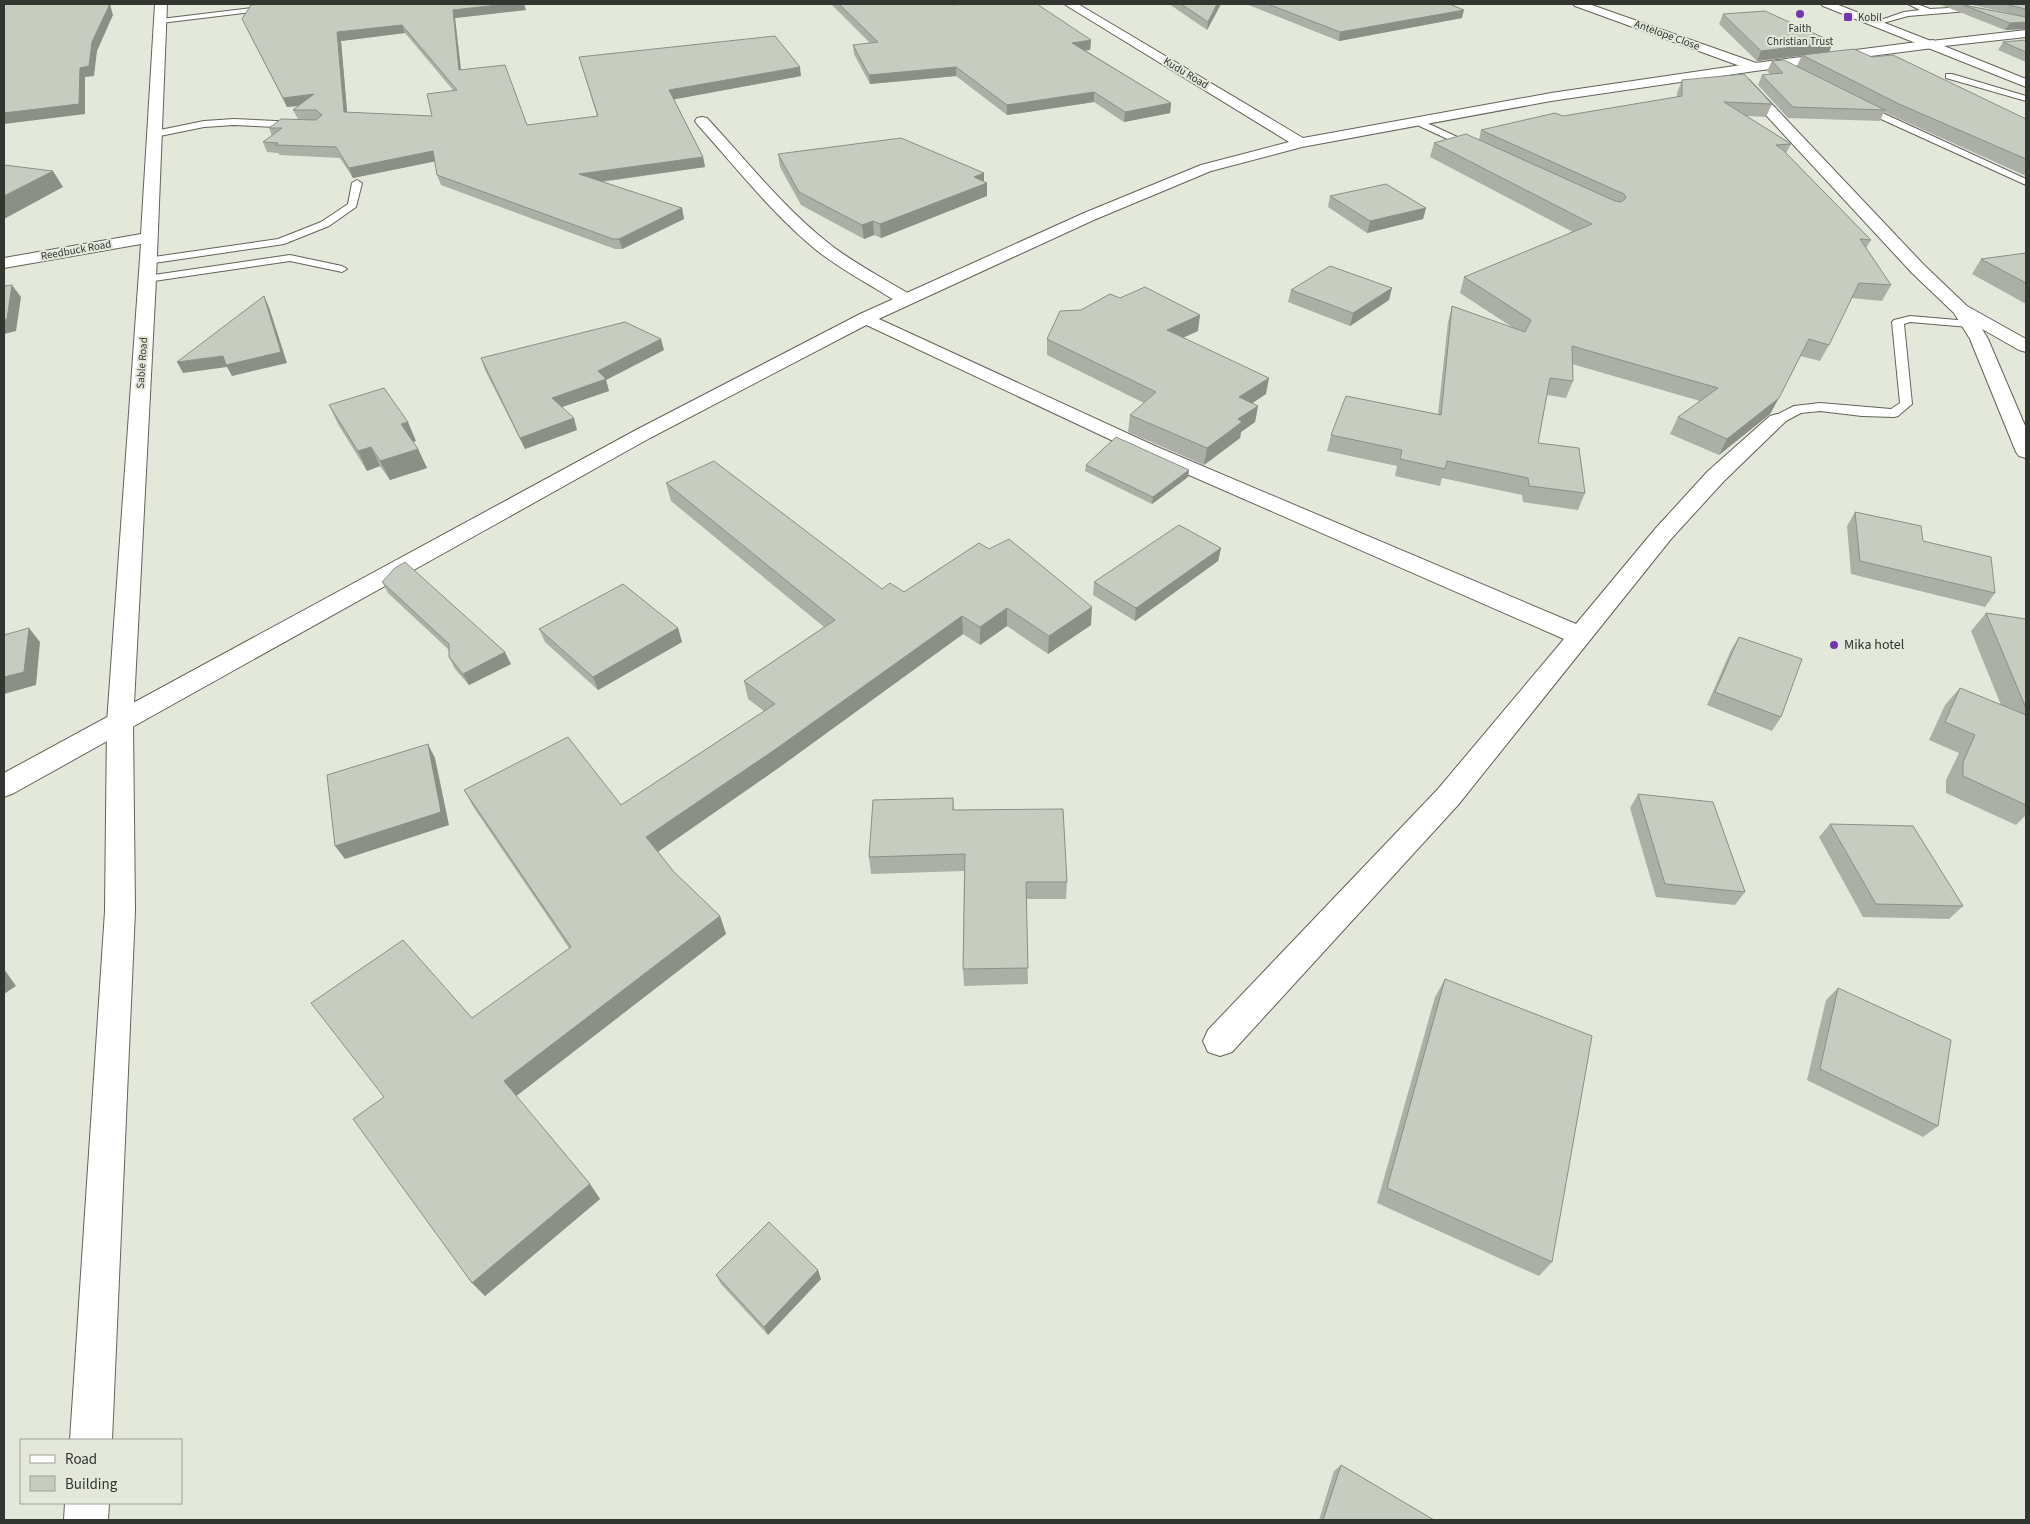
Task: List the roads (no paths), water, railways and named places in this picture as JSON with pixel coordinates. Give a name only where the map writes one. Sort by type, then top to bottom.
[{"type":"street","name":"Kudu Road","points":[[1070,4],[1302,143]]},
{"type":"street","name":"Antelope Close","points":[[1579,4],[1754,67]]},
{"type":"street","points":[[1827,4],[2026,82]]},
{"type":"street","name":"Sable Road","points":[[91,1439],[120,911],[120,723],[161,12]]},
{"type":"street","points":[[4,786],[644,434],[866,318],[904,299],[1098,213],[1198,172],[1302,143],[1600,89],[1729,70],[2026,33]]},
{"type":"street","points":[[1729,70],[1748,86],[1965,317],[1979,339],[2026,452]]},
{"type":"street","points":[[702,121],[813,238],[840,259],[904,299]]},
{"type":"street","name":"Reedbuck Road","points":[[4,263],[148,238]]},
{"type":"street","points":[[1965,317],[2026,346]]},
{"type":"street","points":[[866,318],[1148,450],[1580,636]]},
{"type":"street","points":[[1220,1041],[1448,797],[1662,534],[1716,476],[1777,420]]},
{"type":"street","points":[[86,1520],[87,1504]]},
{"type":"lane","points":[[161,12],[302,4]]},
{"type":"lane","points":[[1911,4],[1929,12]]},
{"type":"lane","points":[[1955,4],[1977,11]]},
{"type":"lane","points":[[1876,22],[1907,14],[1968,9]]},
{"type":"lane","points":[[1779,64],[1795,72]]},
{"type":"lane","points":[[1949,76],[2026,99]]},
{"type":"lane","points":[[1852,102],[2026,182]]},
{"type":"lane","points":[[1416,121],[1479,150]]},
{"type":"lane","points":[[155,134],[204,124],[234,122],[311,125]]},
{"type":"lane","points":[[147,270],[280,242],[325,224],[353,205],[357,183]]},
{"type":"lane","points":[[147,270],[290,258],[342,269]]},
{"type":"lane","points":[[1777,420],[1798,409],[1820,407],[1862,412],[1894,413],[1906,404],[1898,322],[1910,319],[1965,317]]},
{"type":"place","name":"Faith Christian Trust","points":[[1800,14]]},
{"type":"place","name":"Kobil","points":[[1848,17]]},
{"type":"place","name":"Mika hotel","points":[[1834,645]]}]
